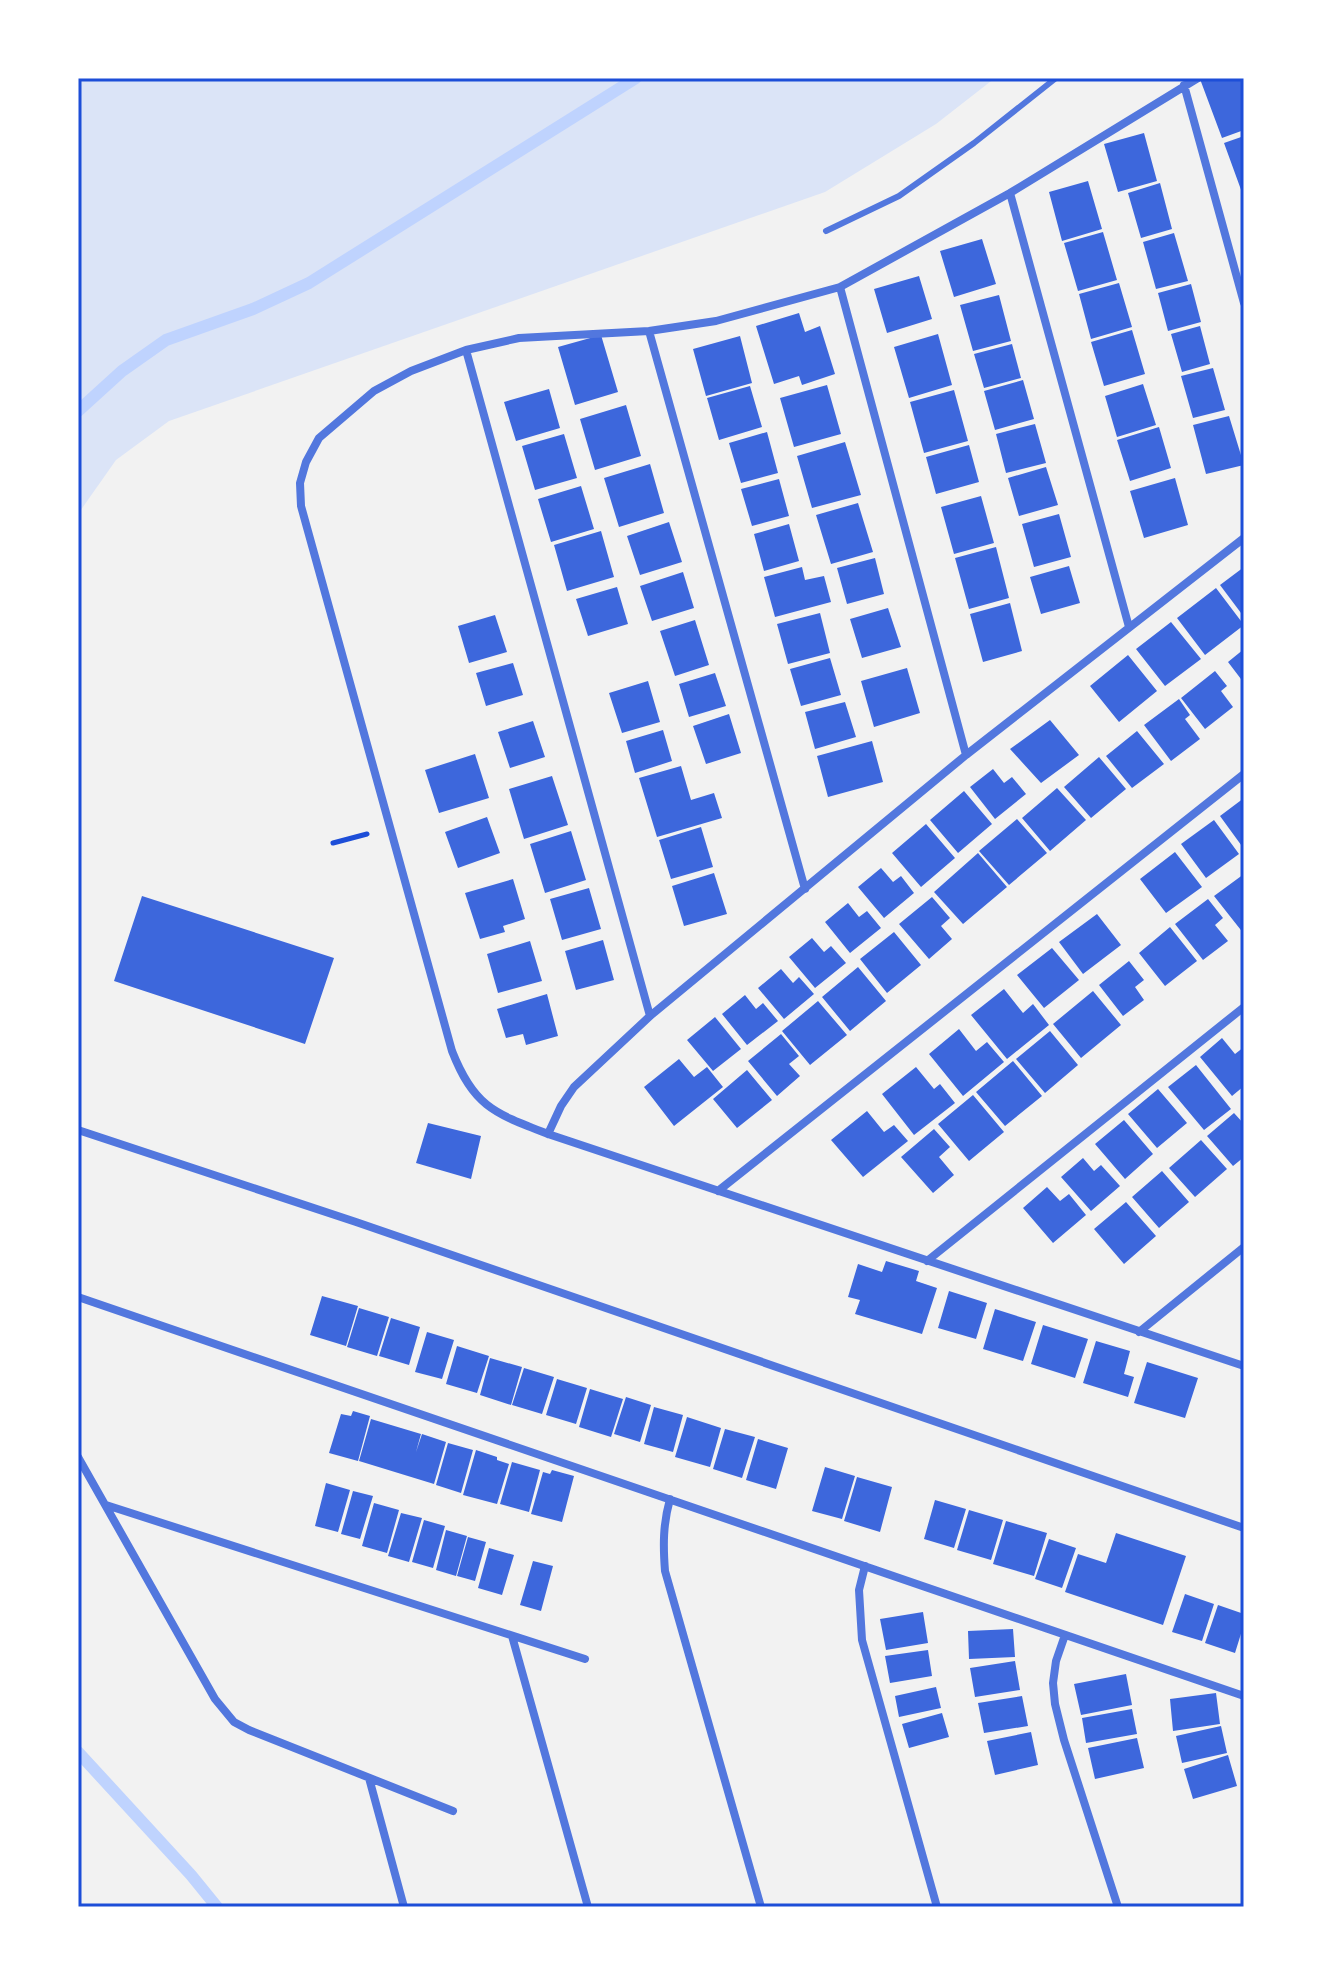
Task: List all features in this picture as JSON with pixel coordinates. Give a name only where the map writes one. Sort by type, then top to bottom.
[{"type":"street","points":[[1198,78],[1010,193],[840,287],[716,321],[649,331],[519,338],[466,350],[411,371],[374,391],[319,438],[306,462],[300,483],[306,530],[452,1051],[475,1096],[493,1110],[548,1134],[1244,1366]]},
{"type":"street","points":[[1184,85],[1244,303]]},
{"type":"street","points":[[1010,193],[1129,627]]},
{"type":"street","points":[[840,287],[966,755]]},
{"type":"street","points":[[649,331],[805,889]]},
{"type":"street","points":[[466,350],[650,1016]]},
{"type":"street","points":[[548,1134],[574,1087],[650,1016],[966,755],[1244,538]]},
{"type":"street","points":[[718,1191],[1244,774]]},
{"type":"street","points":[[927,1261],[1244,1007]]},
{"type":"street","points":[[78,1130],[356,1222],[1244,1528]]},
{"type":"street","points":[[1139,1332],[1244,1247]]},
{"type":"street","points":[[78,1297],[1244,1696]]},
{"type":"street","points":[[78,1457],[223,1711],[234,1722],[453,1811]]},
{"type":"street","points":[[670,1499],[662,1543],[665,1571],[761,1907]]},
{"type":"street","points":[[105,1505],[585,1659]]},
{"type":"street","points":[[865,1566],[859,1590],[862,1640],[937,1907]]},
{"type":"street","points":[[1065,1635],[1056,1661],[1053,1683],[1055,1704],[1118,1907]]},
{"type":"street","points":[[512,1636],[588,1907]]},
{"type":"street","points":[[369,1778],[404,1907]]},
{"type":"lane","points":[[826,231],[899,196],[974,143],[1056,78]]},
{"type":"path","points":[[333,843],[390,828]]},
{"type":"shaded area","points":[[78,78],[995,78],[936,124],[825,192],[169,421],[116,460],[78,514]]},
{"type":"building","points":[[1244,78],[1244,130],[1222,138],[1200,79]]},
{"type":"building","points":[[1144,133],[1157,181],[1118,192],[1104,144]]},
{"type":"building","points":[[1244,136],[1244,198],[1224,143]]},
{"type":"building","points":[[1088,181],[1102,229],[1062,241],[1049,192]]},
{"type":"building","points":[[1160,183],[1172,229],[1141,238],[1128,193]]},
{"type":"building","points":[[1103,232],[1117,280],[1078,291],[1064,243]]},
{"type":"building","points":[[1174,233],[1188,281],[1156,289],[1143,242]]},
{"type":"building","points":[[982,239],[996,284],[954,297],[940,251]]},
{"type":"building","points":[[919,276],[932,319],[887,333],[874,289]]},
{"type":"building","points":[[1119,283],[1132,327],[1091,339],[1079,294]]},
{"type":"building","points":[[1191,284],[1201,322],[1168,331],[1158,293]]},
{"type":"building","points":[[999,295],[1011,341],[973,351],[960,305]]},
{"type":"building","points":[[799,313],[805,332],[820,326],[835,374],[802,385],[799,376],[774,384],[756,326]]},
{"type":"building","points":[[1200,326],[1210,364],[1182,372],[1171,334]]},
{"type":"building","points":[[1132,330],[1145,374],[1104,386],[1091,342]]},
{"type":"building","points":[[938,334],[952,385],[909,398],[894,347]]},
{"type":"building","points":[[601,335],[618,392],[575,405],[558,347]]},
{"type":"building","points":[[740,336],[752,383],[706,396],[693,349]]},
{"type":"building","points":[[1012,344],[1021,378],[984,388],[974,354]]},
{"type":"building","points":[[1213,368],[1225,410],[1193,418],[1181,376]]},
{"type":"building","points":[[1023,380],[1034,419],[995,430],[984,391]]},
{"type":"building","points":[[1143,384],[1156,425],[1117,437],[1105,396]]},
{"type":"building","points":[[827,385],[841,434],[794,447],[780,398]]},
{"type":"building","points":[[750,386],[762,427],[719,440],[707,398]]},
{"type":"building","points":[[549,389],[560,428],[516,441],[504,402]]},
{"type":"building","points":[[954,390],[968,441],[924,453],[910,402]]},
{"type":"building","points":[[626,405],[641,456],[595,470],[580,419]]},
{"type":"building","points":[[1229,416],[1244,465],[1206,474],[1193,425]]},
{"type":"building","points":[[1035,424],[1046,463],[1006,473],[996,434]]},
{"type":"building","points":[[1159,427],[1171,468],[1130,481],[1117,440]]},
{"type":"building","points":[[767,432],[778,473],[741,483],[729,443]]},
{"type":"building","points":[[564,434],[577,478],[535,490],[522,446]]},
{"type":"building","points":[[845,442],[861,495],[812,508],[797,456]]},
{"type":"building","points":[[969,445],[979,482],[936,494],[926,457]]},
{"type":"building","points":[[650,464],[664,513],[619,527],[604,478]]},
{"type":"building","points":[[1046,467],[1058,505],[1019,516],[1008,478]]},
{"type":"building","points":[[1175,478],[1188,525],[1144,538],[1130,491]]},
{"type":"building","points":[[779,479],[789,516],[752,526],[741,489]]},
{"type":"building","points":[[581,486],[594,529],[551,542],[538,499]]},
{"type":"building","points":[[981,496],[994,543],[954,554],[941,507]]},
{"type":"building","points":[[858,503],[873,552],[831,564],[816,515]]},
{"type":"building","points":[[1059,514],[1071,557],[1034,567],[1022,524]]},
{"type":"building","points":[[669,522],[682,562],[640,575],[627,536]]},
{"type":"building","points":[[789,524],[799,561],[764,571],[754,534]]},
{"type":"building","points":[[601,531],[614,577],[567,591],[554,545]]},
{"type":"building","points":[[996,547],[1009,598],[969,609],[955,558]]},
{"type":"building","points":[[875,558],[884,594],[847,604],[837,568]]},
{"type":"building","points":[[1069,566],[1080,603],[1041,614],[1030,577]]},
{"type":"building","points":[[802,567],[805,580],[824,576],[831,602],[775,617],[764,577]]},
{"type":"building","points":[[1244,567],[1244,617],[1220,585]]},
{"type":"building","points":[[683,572],[694,608],[652,621],[640,586]]},
{"type":"building","points":[[617,587],[628,624],[588,636],[576,599]]},
{"type":"building","points":[[1216,588],[1244,625],[1205,655],[1177,618]]},
{"type":"building","points":[[1010,603],[1022,651],[983,662],[970,614]]},
{"type":"building","points":[[888,608],[901,647],[862,658],[850,619]]},
{"type":"building","points":[[820,613],[830,653],[788,664],[777,624]]},
{"type":"building","points":[[495,615],[507,652],[469,663],[458,626]]},
{"type":"building","points":[[695,620],[709,665],[675,676],[660,631]]},
{"type":"building","points":[[1171,622],[1201,659],[1165,686],[1136,649]]},
{"type":"building","points":[[1244,649],[1244,683],[1228,662]]},
{"type":"building","points":[[1128,655],[1157,691],[1119,722],[1090,686]]},
{"type":"building","points":[[830,658],[841,695],[801,706],[790,669]]},
{"type":"building","points":[[513,663],[523,695],[486,706],[476,673]]},
{"type":"building","points":[[907,668],[920,713],[874,727],[861,681]]},
{"type":"building","points":[[1215,671],[1227,686],[1221,691],[1233,707],[1205,729],[1181,698]]},
{"type":"building","points":[[715,673],[726,706],[689,717],[679,684]]},
{"type":"building","points":[[648,681],[660,722],[622,733],[609,693]]},
{"type":"building","points":[[1179,699],[1190,715],[1185,719],[1200,739],[1171,761],[1144,725]]},
{"type":"building","points":[[845,702],[856,737],[815,749],[805,712]]},
{"type":"building","points":[[729,714],[741,753],[706,764],[693,726]]},
{"type":"building","points":[[1050,720],[1079,755],[1041,783],[1010,749]]},
{"type":"building","points":[[533,721],[545,757],[510,768],[498,732]]},
{"type":"building","points":[[663,730],[672,761],[635,773],[626,741]]},
{"type":"building","points":[[1137,731],[1164,764],[1132,788],[1106,756]]},
{"type":"building","points":[[872,741],[883,782],[828,797],[817,756]]},
{"type":"building","points":[[475,754],[489,798],[439,813],[425,770]]},
{"type":"building","points":[[1099,757],[1126,789],[1091,818],[1064,787]]},
{"type":"building","points":[[681,766],[691,800],[714,793],[722,818],[657,837],[639,778]]},
{"type":"building","points":[[993,769],[1004,783],[1012,777],[1026,794],[995,819],[970,787]]},
{"type":"building","points":[[552,776],[568,825],[524,839],[509,789]]},
{"type":"building","points":[[1057,788],[1086,820],[1050,851],[1022,818]]},
{"type":"building","points":[[964,791],[992,824],[958,853],[930,820]]},
{"type":"building","points":[[1244,798],[1244,849],[1220,816]]},
{"type":"building","points":[[487,817],[500,853],[458,868],[445,832]]},
{"type":"building","points":[[1017,819],[1047,853],[1009,885],[979,851]]},
{"type":"building","points":[[1214,820],[1239,854],[1206,878],[1181,844]]},
{"type":"building","points":[[926,824],[955,858],[921,887],[892,853]]},
{"type":"building","points":[[701,827],[713,867],[671,879],[659,840]]},
{"type":"building","points":[[571,831],[586,880],[545,893],[530,844]]},
{"type":"building","points":[[1175,852],[1202,887],[1166,913],[1140,879]]},
{"type":"building","points":[[978,853],[1007,887],[963,924],[934,892]]},
{"type":"building","points":[[881,868],[893,882],[901,876],[914,893],[884,918],[858,887]]},
{"type":"building","points":[[714,873],[727,914],[684,926],[672,886]]},
{"type":"building","points":[[1244,874],[1244,934],[1214,896]]},
{"type":"building","points":[[513,879],[525,919],[503,926],[505,932],[480,939],[465,893]]},
{"type":"building","points":[[589,888],[601,929],[562,940],[550,899]]},
{"type":"building","points":[[142,896],[334,958],[305,1044],[114,981]]},
{"type":"building","points":[[932,897],[950,918],[941,926],[952,939],[929,959],[899,924]]},
{"type":"building","points":[[1208,899],[1223,918],[1215,925],[1228,941],[1203,960],[1175,924]]},
{"type":"building","points":[[848,903],[859,917],[867,911],[881,928],[850,953],[825,922]]},
{"type":"building","points":[[1097,914],[1121,945],[1083,974],[1059,942]]},
{"type":"building","points":[[1170,927],[1197,961],[1165,986],[1139,953]]},
{"type":"building","points":[[894,932],[921,965],[887,993],[860,959]]},
{"type":"building","points":[[812,938],[824,952],[831,946],[846,963],[815,988],[789,957]]},
{"type":"building","points":[[603,940],[614,980],[576,990],[565,951]]},
{"type":"building","points":[[530,941],[542,981],[498,993],[487,954]]},
{"type":"building","points":[[1052,948],[1079,980],[1044,1008],[1017,975]]},
{"type":"building","points":[[1129,961],[1144,980],[1135,987],[1144,1000],[1123,1016],[1099,985]]},
{"type":"building","points":[[858,967],[886,1001],[850,1031],[822,997]]},
{"type":"building","points":[[781,969],[793,983],[799,977],[814,994],[784,1019],[758,988]]},
{"type":"building","points":[[1004,989],[1023,1013],[1033,1004],[1049,1025],[1007,1059],[971,1015]]},
{"type":"building","points":[[1093,991],[1121,1025],[1081,1058],[1053,1024]]},
{"type":"building","points":[[547,994],[558,1036],[526,1045],[523,1034],[506,1038],[497,1009]]},
{"type":"building","points":[[745,995],[756,1009],[763,1003],[778,1021],[747,1045],[722,1014]]},
{"type":"building","points":[[818,1001],[847,1035],[810,1065],[782,1031]]},
{"type":"building","points":[[715,1017],[741,1049],[713,1071],[687,1040]]},
{"type":"building","points":[[959,1029],[976,1051],[987,1042],[1004,1062],[963,1096],[929,1054]]},
{"type":"building","points":[[1050,1031],[1078,1065],[1045,1093],[1016,1059]]},
{"type":"building","points":[[781,1034],[799,1056],[789,1064],[800,1076],[777,1096],[748,1061]]},
{"type":"building","points":[[1222,1038],[1235,1054],[1244,1047],[1244,1086],[1232,1096],[1200,1057]]},
{"type":"building","points":[[679,1059],[694,1077],[707,1067],[723,1087],[674,1126],[644,1087]]},
{"type":"building","points":[[1013,1061],[1042,1096],[1005,1126],[976,1092]]},
{"type":"building","points":[[1196,1065],[1231,1109],[1204,1130],[1168,1087]]},
{"type":"building","points":[[916,1067],[934,1089],[940,1084],[955,1103],[914,1135],[882,1094]]},
{"type":"building","points":[[747,1070],[772,1100],[737,1128],[713,1099]]},
{"type":"building","points":[[1158,1089],[1187,1123],[1157,1148],[1128,1114]]},
{"type":"building","points":[[973,1095],[1004,1132],[969,1161],[938,1124]]},
{"type":"building","points":[[867,1111],[884,1132],[894,1125],[908,1141],[863,1177],[831,1140]]},
{"type":"building","points":[[1234,1113],[1244,1124],[1244,1157],[1233,1166],[1207,1136]]},
{"type":"building","points":[[1124,1120],[1153,1154],[1125,1179],[1095,1144]]},
{"type":"building","points":[[428,1123],[481,1136],[471,1179],[416,1163]]},
{"type":"building","points":[[934,1129],[950,1147],[939,1157],[954,1175],[933,1193],[901,1157]]},
{"type":"building","points":[[1201,1140],[1227,1169],[1195,1197],[1169,1168]]},
{"type":"building","points":[[1083,1158],[1094,1171],[1101,1165],[1120,1186],[1091,1211],[1061,1177]]},
{"type":"building","points":[[1162,1171],[1189,1202],[1159,1228],[1132,1197]]},
{"type":"building","points":[[1047,1187],[1060,1201],[1069,1194],[1086,1215],[1053,1243],[1023,1208]]},
{"type":"building","points":[[1126,1202],[1156,1236],[1124,1264],[1094,1229]]},
{"type":"building","points":[[886,1261],[919,1271],[916,1281],[937,1288],[922,1334],[855,1314],[860,1300],[848,1297],[858,1264],[882,1272]]},
{"type":"building","points":[[949,1291],[987,1303],[976,1339],[938,1328]]},
{"type":"building","points":[[322,1296],[358,1306],[346,1346],[310,1335]]},
{"type":"building","points":[[359,1308],[389,1317],[377,1356],[347,1347]]},
{"type":"building","points":[[995,1309],[1036,1322],[1023,1361],[983,1349]]},
{"type":"building","points":[[391,1318],[420,1327],[409,1365],[379,1356]]},
{"type":"building","points":[[1043,1325],[1088,1339],[1075,1378],[1031,1364]]},
{"type":"building","points":[[427,1332],[454,1340],[442,1379],[415,1372]]},
{"type":"building","points":[[1096,1341],[1130,1351],[1124,1374],[1134,1377],[1128,1397],[1083,1383]]},
{"type":"building","points":[[457,1346],[489,1356],[477,1393],[446,1384]]},
{"type":"building","points":[[490,1358],[522,1367],[511,1405],[480,1395]]},
{"type":"building","points":[[1147,1362],[1198,1378],[1185,1418],[1134,1403]]},
{"type":"building","points":[[524,1368],[554,1377],[542,1414],[512,1405]]},
{"type":"building","points":[[557,1379],[587,1388],[576,1424],[546,1415]]},
{"type":"building","points":[[590,1389],[623,1399],[611,1437],[579,1427]]},
{"type":"building","points":[[626,1397],[651,1405],[640,1442],[614,1434]]},
{"type":"building","points":[[654,1407],[683,1415],[673,1452],[644,1444]]},
{"type":"building","points":[[353,1411],[370,1416],[358,1461],[329,1453],[341,1414],[351,1416]]},
{"type":"building","points":[[687,1417],[721,1428],[710,1467],[675,1457]]},
{"type":"building","points":[[371,1419],[421,1434],[416,1452],[422,1434],[446,1442],[434,1484],[359,1461]]},
{"type":"building","points":[[725,1429],[755,1437],[742,1478],[713,1469]]},
{"type":"building","points":[[758,1439],[788,1448],[776,1489],[746,1480]]},
{"type":"building","points":[[448,1443],[473,1450],[461,1493],[436,1485]]},
{"type":"building","points":[[476,1450],[509,1464],[497,1504],[463,1495]]},
{"type":"building","points":[[512,1462],[540,1470],[529,1512],[500,1504]]},
{"type":"building","points":[[825,1467],[855,1476],[842,1519],[812,1511]]},
{"type":"building","points":[[552,1470],[574,1476],[562,1522],[531,1514],[543,1472],[550,1474]]},
{"type":"building","points":[[857,1477],[892,1487],[880,1532],[844,1521]]},
{"type":"building","points":[[326,1483],[350,1490],[338,1532],[315,1526]]},
{"type":"building","points":[[353,1491],[373,1496],[360,1539],[341,1534]]},
{"type":"building","points":[[935,1500],[966,1509],[954,1548],[924,1539]]},
{"type":"building","points":[[374,1503],[399,1510],[387,1553],[362,1546]]},
{"type":"building","points":[[969,1510],[1003,1520],[991,1560],[957,1550]]},
{"type":"building","points":[[401,1513],[422,1518],[409,1562],[388,1556]]},
{"type":"building","points":[[424,1520],[445,1526],[433,1568],[412,1562]]},
{"type":"building","points":[[1006,1521],[1047,1533],[1034,1576],[993,1564]]},
{"type":"building","points":[[446,1530],[467,1536],[456,1576],[436,1570]]},
{"type":"building","points":[[1116,1533],[1186,1556],[1163,1625],[1065,1592],[1078,1554],[1106,1563]]},
{"type":"building","points":[[468,1537],[486,1542],[475,1581],[457,1576]]},
{"type":"building","points":[[1049,1539],[1076,1548],[1062,1588],[1035,1579]]},
{"type":"building","points":[[489,1548],[514,1555],[502,1595],[478,1588]]},
{"type":"building","points":[[533,1561],[553,1566],[541,1611],[520,1605]]},
{"type":"building","points":[[1185,1594],[1214,1604],[1202,1641],[1172,1632]]},
{"type":"building","points":[[1218,1605],[1244,1614],[1235,1653],[1205,1643]]},
{"type":"building","points":[[923,1612],[928,1643],[886,1650],[880,1619]]},
{"type":"building","points":[[1013,1629],[1015,1657],[969,1659],[968,1631]]},
{"type":"building","points":[[928,1650],[932,1676],[890,1683],[885,1656]]},
{"type":"building","points":[[1015,1661],[1020,1690],[975,1697],[970,1668]]},
{"type":"building","points":[[1126,1674],[1132,1705],[1081,1715],[1074,1684]]},
{"type":"building","points":[[936,1687],[941,1708],[899,1717],[895,1696]]},
{"type":"building","points":[[1216,1693],[1220,1724],[1173,1731],[1170,1699]]},
{"type":"building","points":[[1022,1696],[1028,1726],[984,1733],[978,1703]]},
{"type":"building","points":[[1132,1709],[1137,1734],[1086,1743],[1082,1718]]},
{"type":"building","points":[[942,1713],[949,1737],[909,1748],[902,1724]]},
{"type":"building","points":[[1221,1726],[1227,1753],[1182,1763],[1176,1736]]},
{"type":"building","points":[[1031,1732],[1038,1765],[995,1775],[987,1741]]},
{"type":"building","points":[[1137,1738],[1144,1768],[1095,1779],[1088,1748]]},
{"type":"building","points":[[1228,1755],[1237,1786],[1193,1799],[1184,1769]]},
{"type":"waterway","points":[[78,411],[122,371],[166,340],[253,309],[309,283],[636,78]]},
{"type":"waterway","points":[[78,1752],[217,1907]]}]
